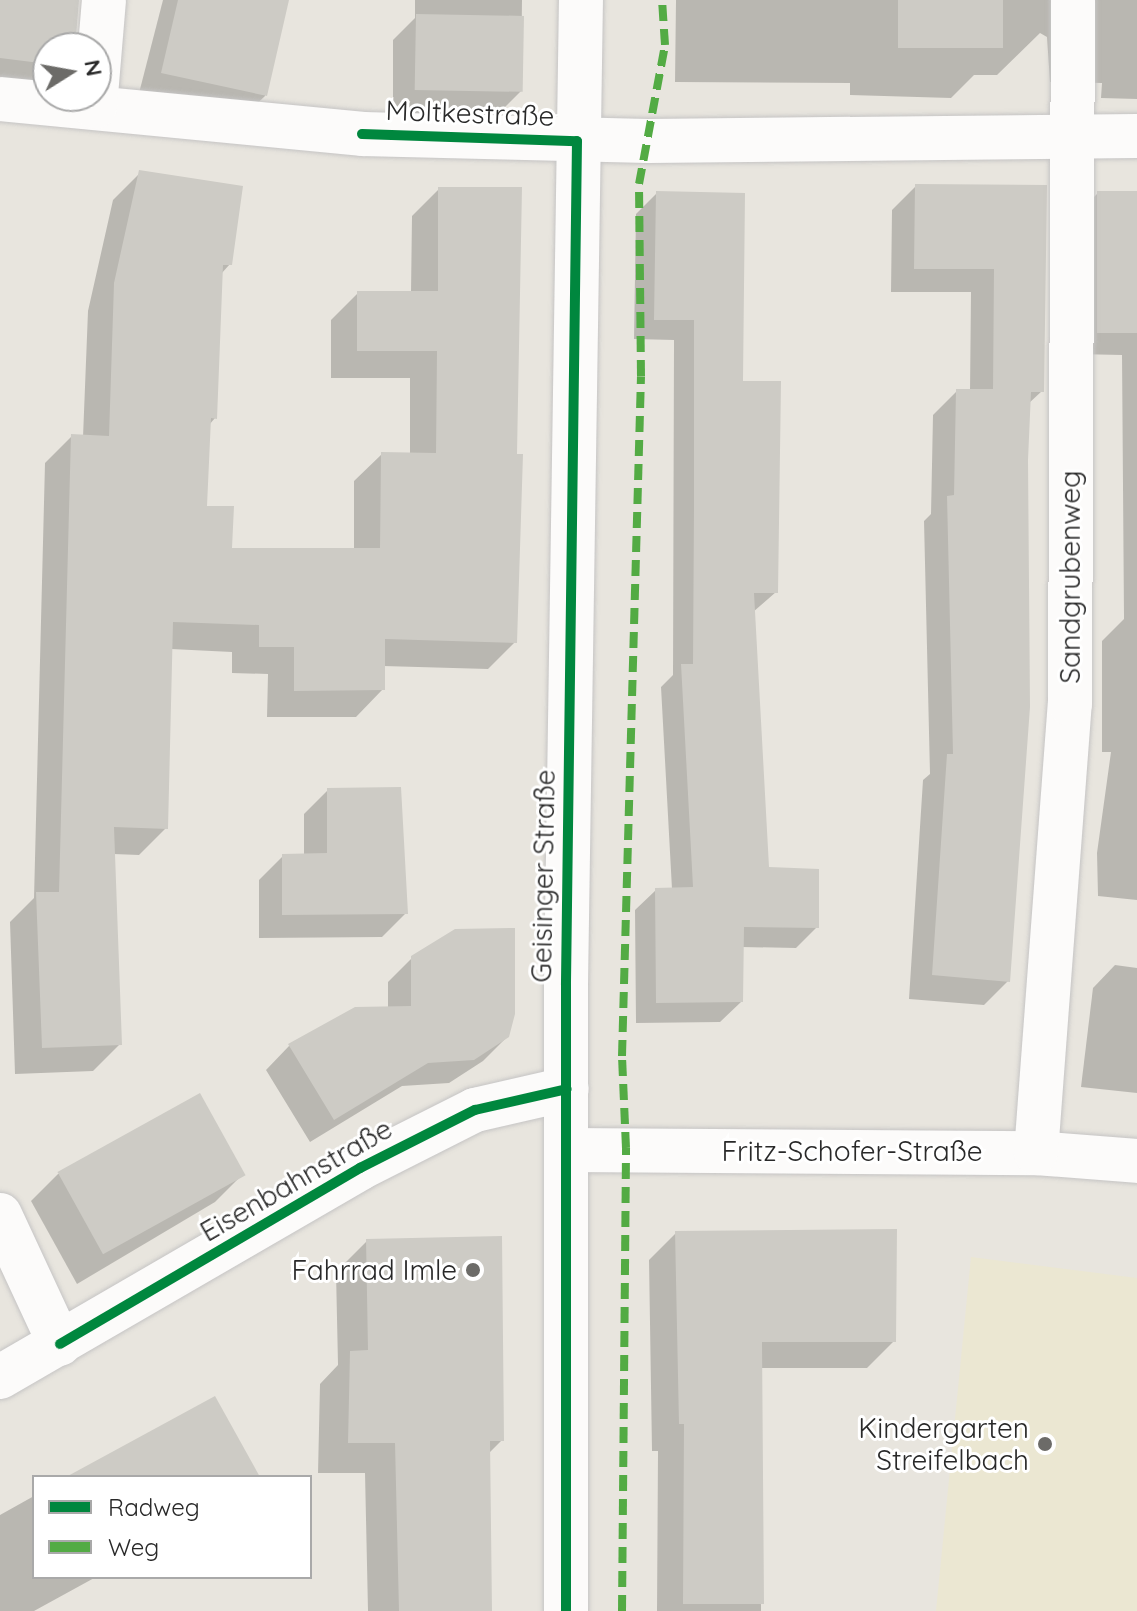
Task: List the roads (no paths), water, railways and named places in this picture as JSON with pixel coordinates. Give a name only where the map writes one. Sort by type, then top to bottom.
[{"type":"street","points":[[101,32],[104,0]]},
{"type":"street","name":"Geisinger Straße","points":[[566,1611],[567,1089],[581,0]]},
{"type":"street","name":"Sandgrubenweg","points":[[1036,1153],[1070,704],[1073,0]]},
{"type":"street","name":"Moltkestraße","points":[[0,106],[32,106]]},
{"type":"street","name":"Moltkestraße","points":[[112,109],[362,134],[577,141],[1137,136]]},
{"type":"street","name":"Eisenbahnstraße","points":[[0,1377],[411,1142],[475,1110],[567,1089]]},
{"type":"street","name":"Fritz-Schofer-Straße","points":[[568,1150],[1036,1153],[1137,1161]]},
{"type":"street","points":[[0,1215],[60,1344]]},
{"type":"place","name":"Fahrrad Imle","points":[[473,1270]]},
{"type":"place","name":"Kindergarten Streifelbach","points":[[1045,1444]]}]
